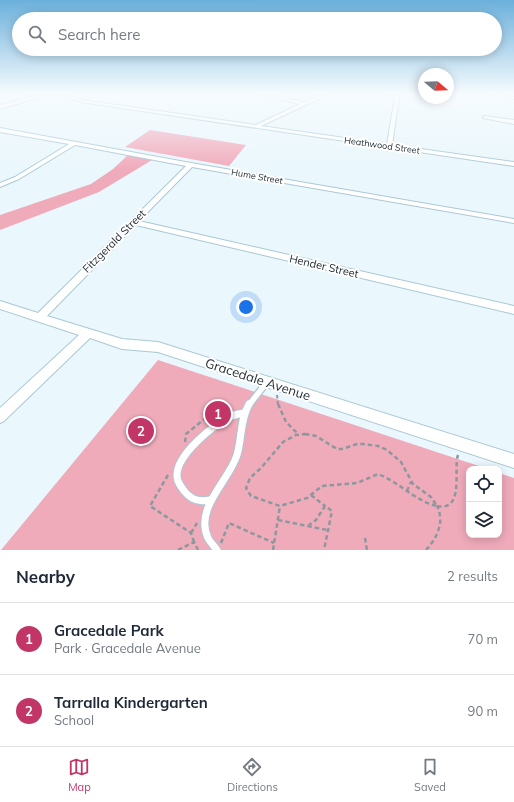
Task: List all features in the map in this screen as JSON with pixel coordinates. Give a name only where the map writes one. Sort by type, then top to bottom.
[{"type":"street","name":"Heathwood Street","points":[[219,120],[258,125],[297,133],[514,164]]},
{"type":"street","points":[[258,125],[269,120]]},
{"type":"street","points":[[389,146],[393,120]]},
{"type":"street","points":[[500,120],[514,122]]},
{"type":"street","name":"Hume Street","points":[[0,130],[190,165],[514,221]]},
{"type":"street","points":[[0,185],[17,178],[74,143]]},
{"type":"street","name":"Fitzgerald Street","points":[[39,318],[190,165]]},
{"type":"street","name":"Hender Street","points":[[134,222],[514,310]]},
{"type":"street","name":"Gracedale Avenue","points":[[0,305],[122,344],[158,347],[514,461]]},
{"type":"street","points":[[0,417],[87,334]]},
{"type":"lane","points":[[218,550],[207,537],[205,523],[206,513],[210,500],[234,462],[240,445],[244,413],[267,382]]},
{"type":"lane","points":[[210,500],[200,502],[190,498],[178,482],[177,473],[181,462],[192,447],[210,432],[231,416],[244,413]]},
{"type":"path","points":[[279,386],[277,397],[281,415],[288,426],[298,434]]},
{"type":"path","points":[[426,550],[436,538],[439,531],[441,516],[438,508],[432,498],[411,482],[399,459],[393,453],[383,448],[359,444],[344,449],[338,449],[319,437],[298,434],[291,436],[279,444],[262,467],[246,483],[246,488],[251,496],[280,506],[305,499],[322,486],[357,483],[378,474],[389,478],[407,491],[438,508],[446,507],[453,502],[456,493],[455,466],[457,457]]},
{"type":"path","points":[[407,491],[411,482]]},
{"type":"path","points":[[311,495],[332,511],[324,550]]},
{"type":"path","points":[[273,550],[280,506]]},
{"type":"path","points":[[308,526],[316,520],[325,506]]},
{"type":"path","points":[[191,534],[198,519]]},
{"type":"path","points":[[278,520],[301,526],[327,530]]},
{"type":"path","points":[[218,550],[229,522],[274,543]]},
{"type":"path","points":[[365,538],[367,550]]},
{"type":"path","points":[[178,550],[194,542],[198,550]]},
{"type":"shaded area","points":[[150,130],[246,145],[229,166],[125,147]]},
{"type":"shaded area","points":[[128,155],[152,160],[99,192],[0,230],[0,215],[91,184],[113,169]]},
{"type":"shaded area","points":[[158,360],[479,466],[466,466],[466,538],[502,538],[502,474],[514,478],[514,550],[1,550]]},
{"type":"place","name":"Gracedale Park","points":[[218,414]]},
{"type":"place","name":"Tarralla Kindergarten","points":[[141,431]]}]
